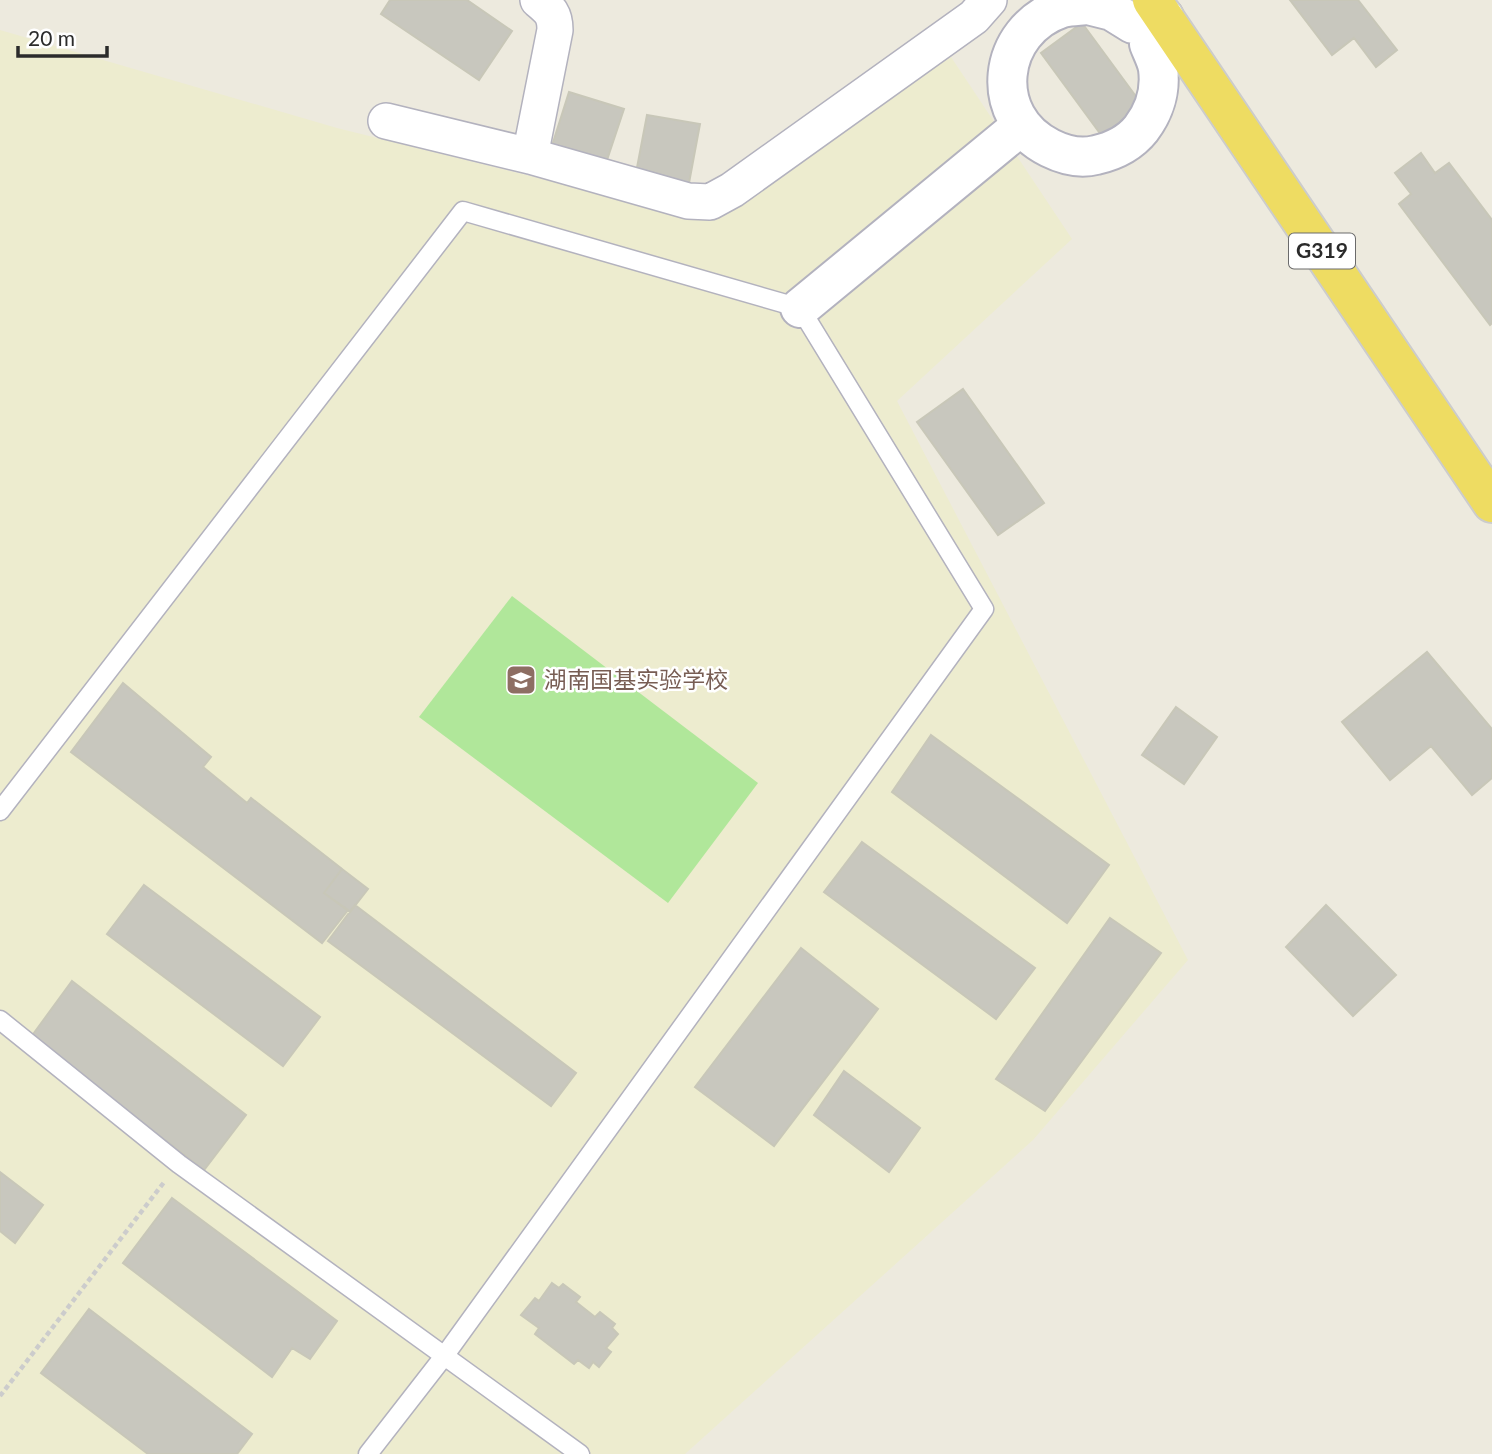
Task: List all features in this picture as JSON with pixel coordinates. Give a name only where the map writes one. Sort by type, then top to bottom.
[{"type":"highway","name":"G319","points":[[1158,8],[1492,503]]},
{"type":"street","points":[[530,156],[555,30],[555,20],[549,9],[538,0]]},
{"type":"street","points":[[386,121],[530,156],[688,201],[710,202],[732,190],[963,25],[989,0]]},
{"type":"street","points":[[1088,5],[1112,11],[1133,24],[1158,8],[1149,44],[1158,68],[1158,94],[1150,118],[1134,138],[1112,151],[1087,157],[1062,154],[1039,143],[1021,126],[1010,103],[1008,91],[1011,55],[1023,34],[1041,17],[1063,8],[1088,5]]},
{"type":"street","points":[[800,308],[1021,126]]},
{"type":"lane","points":[[0,811],[463,211],[800,308],[984,609],[445,1355],[368,1454]]},
{"type":"lane","points":[[0,1020],[179,1164],[580,1454]]},
{"type":"path","points":[[0,1396],[179,1164]]},
{"type":"shaded area","name":"湖南国基实验学校","points":[[0,30],[337,128],[703,219],[951,57],[1072,239],[897,401],[1188,960],[1033,1140],[685,1454],[0,1454]]},
{"type":"green space","points":[[512,596],[758,783],[668,903],[419,717]]},
{"type":"building","points":[[390,0],[467,0],[512,31],[479,80],[381,14]]},
{"type":"building","points":[[1290,0],[1358,0],[1397,50],[1376,67],[1354,38],[1332,55]]},
{"type":"building","points":[[1082,23],[1143,106],[1102,136],[1041,53]]},
{"type":"building","points":[[569,92],[624,109],[604,169],[550,152]]},
{"type":"building","points":[[647,115],[700,124],[689,183],[636,173]]},
{"type":"building","points":[[1421,153],[1435,173],[1449,163],[1492,220],[1490,325],[1399,204],[1411,194],[1395,173]]},
{"type":"building","points":[[963,389],[1044,503],[998,535],[917,422]]},
{"type":"building","points":[[1427,652],[1492,729],[1492,778],[1472,795],[1431,746],[1390,780],[1342,722]]},
{"type":"building","points":[[123,683],[211,757],[203,767],[247,803],[251,798],[342,869],[324,893],[348,910],[322,943],[71,752]]},
{"type":"building","points":[[1176,707],[1217,737],[1184,784],[1142,755]]},
{"type":"building","points":[[931,735],[1109,865],[1067,923],[892,792]]},
{"type":"building","points":[[862,842],[1035,968],[996,1019],[824,892]]},
{"type":"building","points":[[342,869],[368,889],[350,912],[324,893]]},
{"type":"building","points":[[144,885],[320,1017],[283,1066],[107,934]]},
{"type":"building","points":[[355,905],[576,1073],[551,1106],[328,941]]},
{"type":"building","points":[[1326,905],[1396,975],[1353,1016],[1286,947]]},
{"type":"building","points":[[1110,918],[1161,953],[1045,1111],[996,1079]]},
{"type":"building","points":[[801,948],[878,1009],[774,1146],[695,1087]]},
{"type":"building","points":[[72,981],[246,1115],[204,1170],[31,1037]]},
{"type":"building","points":[[844,1071],[920,1128],[889,1172],[814,1115]]},
{"type":"building","points":[[0,1172],[43,1205],[15,1243],[0,1231]]},
{"type":"building","points":[[172,1198],[337,1321],[310,1359],[292,1348],[272,1377],[123,1263]]},
{"type":"building","points":[[552,1283],[559,1288],[563,1284],[580,1297],[576,1302],[595,1317],[600,1312],[615,1324],[612,1328],[618,1334],[606,1348],[611,1352],[599,1367],[593,1362],[589,1368],[578,1360],[574,1364],[535,1334],[539,1328],[521,1315],[535,1298],[539,1301]]},
{"type":"building","points":[[89,1309],[252,1434],[237,1454],[148,1454],[41,1373]]},
{"type":"place","name":"湖南国基实验学校","points":[[521,680]]}]
